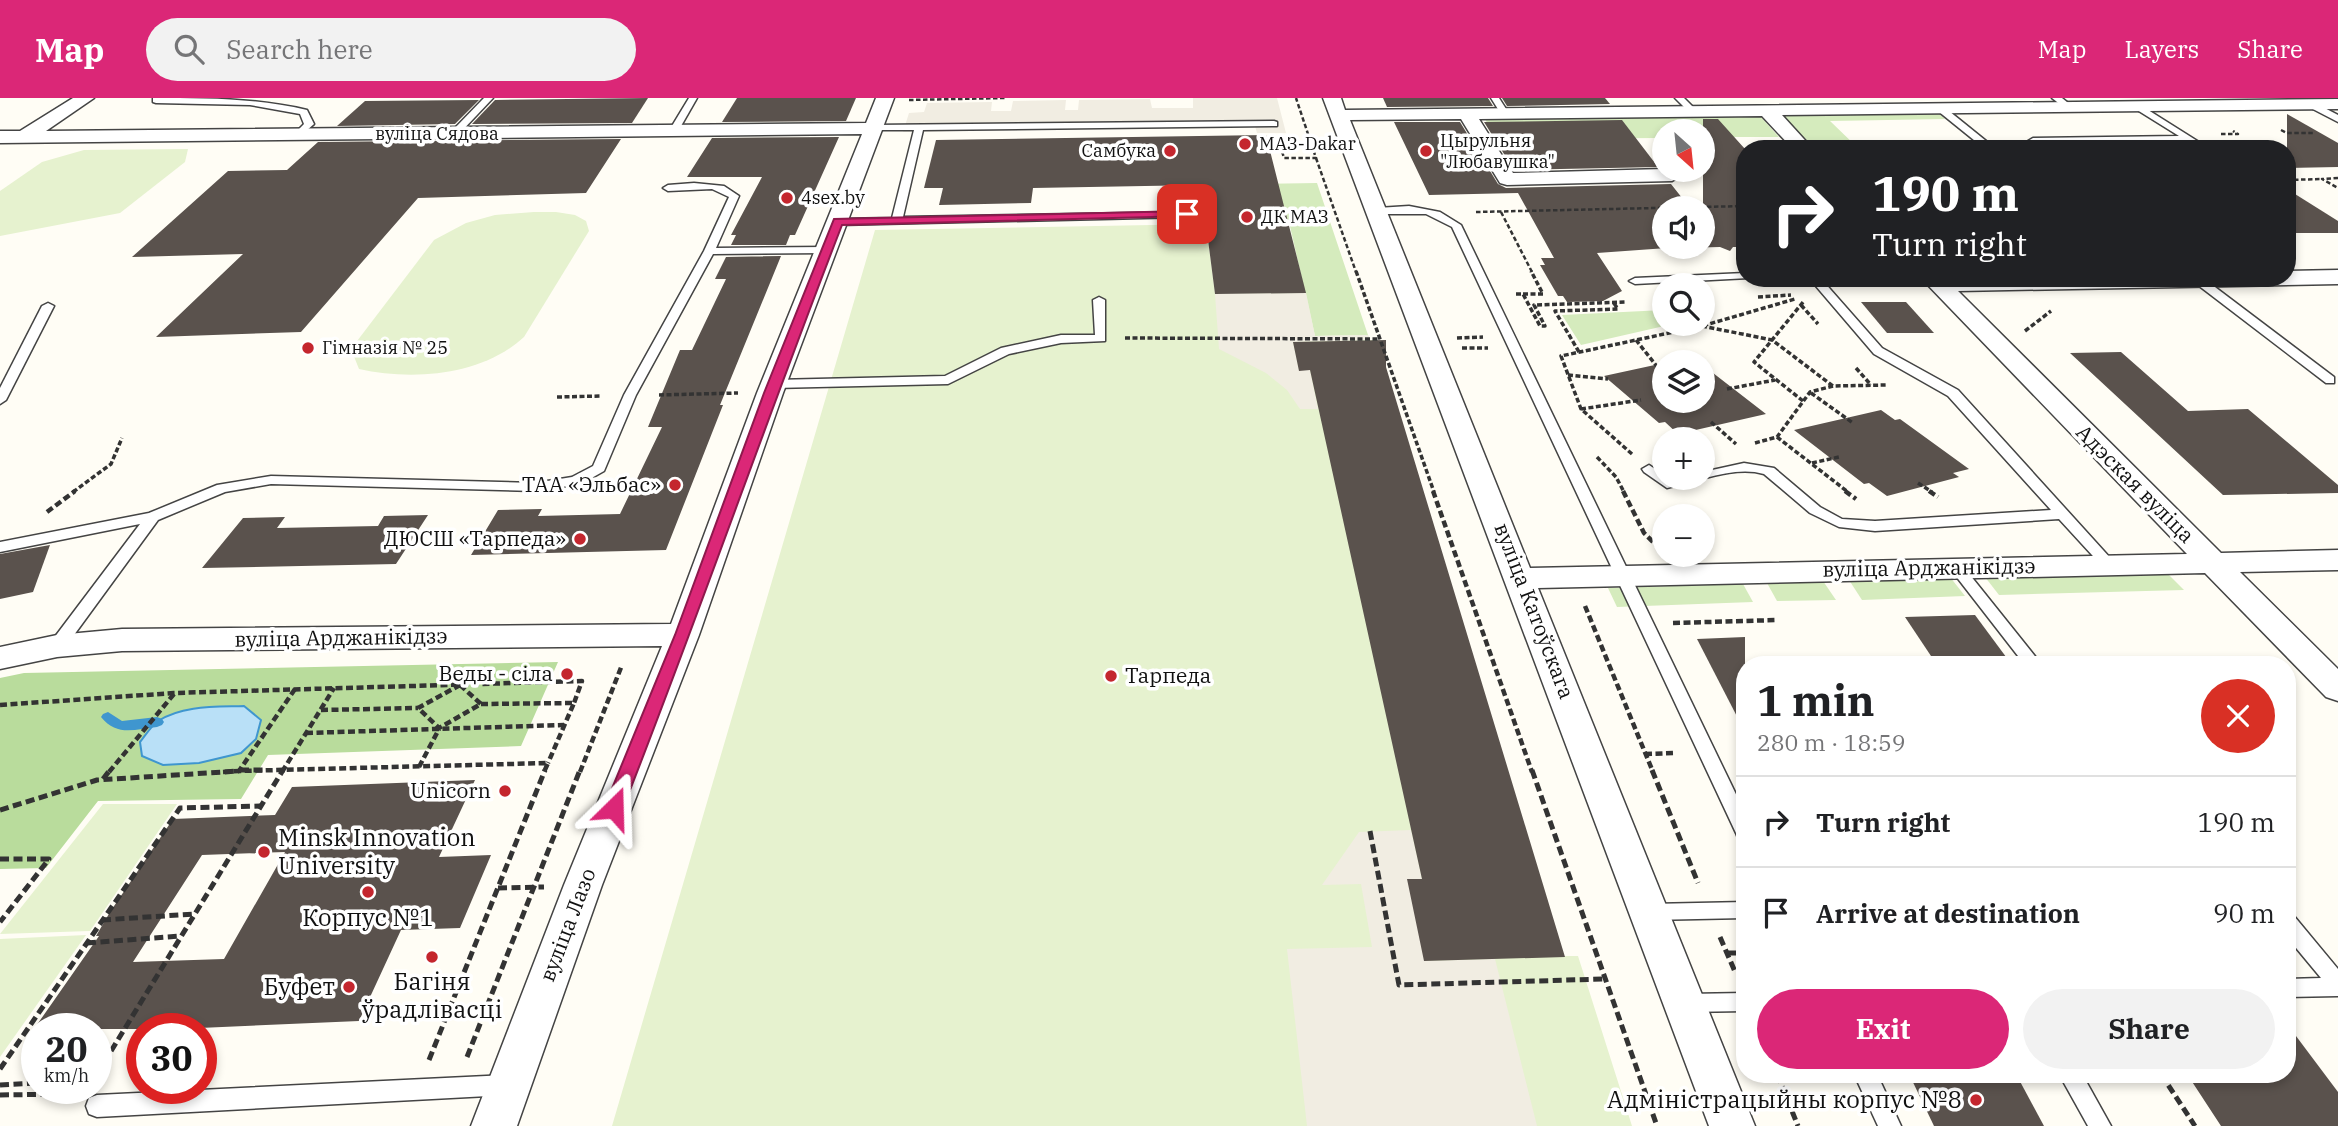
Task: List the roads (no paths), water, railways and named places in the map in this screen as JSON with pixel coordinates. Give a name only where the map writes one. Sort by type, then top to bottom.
[{"type":"street","points":[[0,152],[85,98]]},
{"type":"street","name":"вуліца Лазо","points":[[494,1126],[583,885],[683,635],[772,388],[885,98]]},
{"type":"street","points":[[1336,106],[1467,114],[1941,108],[2063,103],[2137,106],[2286,102],[2338,104]]},
{"type":"street","name":"вуліца Катоўскага","points":[[1336,106],[1732,1126]]},
{"type":"street","points":[[1767,110],[1795,140]]},
{"type":"street","points":[[1467,114],[1507,179],[1652,175]]},
{"type":"street","name":"вуліца Сядова","points":[[0,137],[875,128]]},
{"type":"street","points":[[2296,278],[2338,277]]},
{"type":"street","name":"Адэская вуліца","points":[[1942,287],[2338,689]]},
{"type":"street","name":"вуліца Арджанікідзэ","points":[[1521,578],[2338,560]]},
{"type":"street","name":"вуліца Арджанікідзэ","points":[[0,658],[57,646],[122,640],[683,635]]},
{"type":"lane","points":[[454,133],[489,98]]},
{"type":"lane","points":[[674,131],[692,98]]},
{"type":"lane","points":[[1495,98],[1504,112]]},
{"type":"lane","points":[[1679,98],[1693,111]]},
{"type":"lane","points":[[156,100],[249,100],[289,107],[304,112],[309,124],[298,135]]},
{"type":"lane","points":[[2312,105],[2338,119]]},
{"type":"lane","points":[[2137,106],[2189,139]]},
{"type":"lane","points":[[1941,108],[1980,140]]},
{"type":"lane","points":[[875,128],[1274,124]]},
{"type":"lane","points":[[897,220],[919,128]]},
{"type":"lane","points":[[2111,140],[2189,139]]},
{"type":"lane","points":[[0,547],[153,517],[222,488],[271,480],[535,487],[576,481],[599,468],[630,395],[709,251],[734,196],[727,188],[668,188]]},
{"type":"lane","points":[[1377,211],[1419,209],[1440,213],[1456,225],[1736,814]]},
{"type":"lane","points":[[709,251],[832,236],[897,220],[1187,214]]},
{"type":"lane","points":[[1635,281],[1736,276]]},
{"type":"lane","points":[[1822,287],[1878,351],[1953,393],[2108,564]]},
{"type":"lane","points":[[2208,287],[2330,380]]},
{"type":"lane","points":[[772,388],[948,380],[975,363],[1005,351],[1061,339],[1101,338],[1099,300]]},
{"type":"lane","points":[[0,400],[48,306]]},
{"type":"lane","points":[[1715,473],[1749,465],[1769,471],[1815,510],[1839,523],[1875,526],[2063,514]]},
{"type":"lane","points":[[57,646],[153,517]]},
{"type":"lane","points":[[1957,568],[2027,656]]},
{"type":"lane","points":[[1650,912],[1736,910]]},
{"type":"lane","points":[[2296,933],[2338,985]]},
{"type":"lane","points":[[2296,987],[2338,985]]},
{"type":"lane","points":[[1684,1003],[1736,1002]]},
{"type":"lane","points":[[1869,1083],[1890,1126]]},
{"type":"lane","points":[[2075,1083],[2101,1126]]},
{"type":"lane","points":[[97,1106],[509,1085]]},
{"type":"water","points":[[244,706],[261,720],[256,739],[241,753],[199,763],[163,765],[142,756],[140,742],[155,723],[168,716],[200,708]]},
{"type":"waterway","points":[[108,717],[120,726],[157,722]]},
{"type":"place","name":"МАЗ-Dakar","points":[[1245,144]]},
{"type":"place","name":"Самбука","points":[[1170,151]]},
{"type":"place","name":"Цырульня \"Любавушка\"","points":[[1426,151]]},
{"type":"place","name":"4sex.by","points":[[787,198]]},
{"type":"place","name":"ДК МАЗ","points":[[1247,217]]},
{"type":"place","name":"Гімназія № 25","points":[[308,348]]},
{"type":"place","name":"ТАА «Эльбас»","points":[[675,485]]},
{"type":"place","name":"ДЮСШ «Тарпеда»","points":[[580,539]]},
{"type":"place","name":"Веды - сіла","points":[[567,674]]},
{"type":"place","name":"Тарпеда","points":[[1111,676]]},
{"type":"place","name":"Unicorn","points":[[505,791]]},
{"type":"place","name":"Minsk Innovation University","points":[[264,852]]},
{"type":"place","name":"Корпус №1","points":[[368,892]]},
{"type":"place","name":"Багіня ўрадлівасці","points":[[432,957]]},
{"type":"place","name":"Буфет","points":[[349,987]]},
{"type":"place","name":"Адміністрацыйны корпус №8","points":[[1976,1100]]}]
